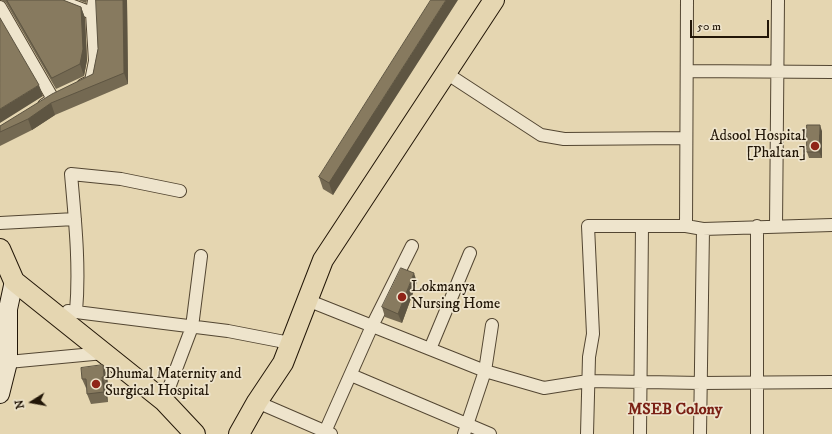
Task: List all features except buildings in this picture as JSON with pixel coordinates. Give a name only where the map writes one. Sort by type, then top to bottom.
[{"type":"main road","points":[[239,434],[257,402],[283,363],[323,260],[494,0]]},
{"type":"main road","points":[[0,249],[14,280],[164,401],[195,434]]},
{"type":"street","points":[[58,0],[92,13]]},
{"type":"street","points":[[33,112],[53,99],[91,82],[95,61],[92,13],[94,0]]},
{"type":"street","points":[[686,226],[685,138],[687,0]]},
{"type":"street","points":[[776,226],[779,72],[778,0]]},
{"type":"street","points":[[0,7],[53,99]]},
{"type":"street","points":[[687,71],[832,72]]},
{"type":"street","points":[[446,73],[541,134],[564,139],[685,138]]},
{"type":"street","points":[[76,312],[78,288],[75,219],[71,174],[121,179],[180,192]]},
{"type":"street","points":[[0,222],[75,219]]},
{"type":"street","points":[[587,434],[589,357],[593,334],[588,226],[686,226],[703,229],[757,226],[832,225]]},
{"type":"street","points":[[640,434],[642,226]]},
{"type":"street","points":[[757,226],[757,434]]},
{"type":"street","points":[[700,434],[703,229]]},
{"type":"street","points":[[257,402],[327,433],[372,326],[412,246]]},
{"type":"street","points":[[430,349],[470,253]]},
{"type":"street","points":[[164,401],[192,327],[202,256]]},
{"type":"street","points":[[1,388],[8,362],[8,309],[14,280]]},
{"type":"street","points":[[307,300],[485,371],[544,388],[588,381],[701,384],[832,382]]},
{"type":"street","points":[[49,308],[228,331],[290,343]]},
{"type":"street","points":[[466,430],[485,371],[492,325]]},
{"type":"street","points":[[8,362],[104,353]]},
{"type":"street","points":[[351,375],[466,430],[490,434]]},
{"type":"place","name":"Adsool Hospital [Phaltan]","points":[[815,146]]},
{"type":"place","name":"Lokmanya Nursing Home","points":[[402,297]]},
{"type":"place","name":"Dhumal Maternity and Surgical Hospital","points":[[96,384]]},
{"type":"district","name":"MSEB Colony","points":[[675,411]]}]
